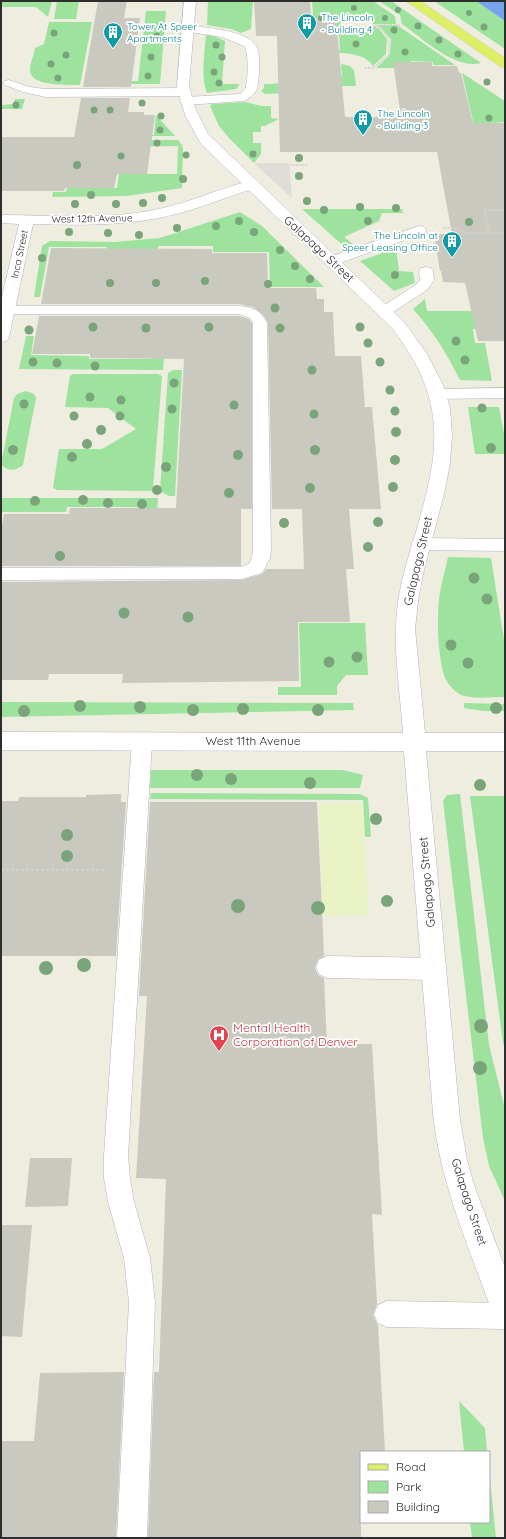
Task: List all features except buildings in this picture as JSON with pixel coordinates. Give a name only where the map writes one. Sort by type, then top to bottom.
[{"type":"main road","points":[[412,1],[505,64]]},
{"type":"street","name":"Galapago Street","points":[[190,1],[183,86],[194,123],[206,141],[250,186],[385,311],[414,344],[427,369],[437,394],[443,423],[442,459],[438,480],[420,544],[408,595],[406,629],[446,1112],[455,1166],[465,1198],[504,1301]]},
{"type":"street","name":"West 12th Avenue","points":[[1,219],[115,219],[140,217],[172,210],[250,186]]},
{"type":"street","name":"Inca Street","points":[[1,337],[27,219]]},
{"type":"street","name":"West 11th Avenue","points":[[1,741],[505,742]]},
{"type":"lane","points":[[9,83],[27,90],[46,93],[243,97],[248,94],[253,85],[252,49],[248,44],[216,32],[188,28]]},
{"type":"lane","points":[[332,262],[419,230]]},
{"type":"lane","points":[[385,311],[422,288],[427,280],[426,271]]},
{"type":"lane","points":[[1,574],[242,573],[256,568],[261,558],[262,549],[260,323],[258,317],[253,312],[230,310],[7,310]]},
{"type":"lane","points":[[437,394],[505,393]]},
{"type":"lane","points":[[420,544],[505,545]]},
{"type":"lane","points":[[132,1538],[142,1302],[137,1258],[121,1202],[116,1178],[116,1156],[142,741]]},
{"type":"lane","points":[[327,967],[434,969]]},
{"type":"lane","points":[[387,1314],[504,1301]]},
{"type":"path","points":[[365,68],[373,68],[389,55],[389,38],[380,28],[372,25],[400,25]]},
{"type":"path","points":[[290,166],[307,165]]},
{"type":"path","points":[[489,233],[484,210],[505,210]]},
{"type":"path","points":[[419,230],[454,228],[468,233],[505,233]]},
{"type":"path","points":[[1,870],[134,870]]},
{"type":"green space","points":[[1,1],[52,1],[48,17],[36,7],[1,7]]},
{"type":"green space","points":[[57,1],[79,1],[76,19],[54,19]]},
{"type":"green space","points":[[208,1],[253,1],[251,29],[241,33],[231,29],[207,25]]},
{"type":"green space","points":[[312,1],[373,1],[395,16],[396,24],[373,24],[372,16],[340,16],[341,27],[314,27]]},
{"type":"green space","points":[[379,1],[391,1],[481,63],[471,64],[460,62],[439,51],[402,24],[400,15]]},
{"type":"green space","points":[[434,1],[476,1],[505,21],[505,49]]},
{"type":"green space","points":[[146,11],[166,11],[160,84],[109,84],[122,81],[138,81]]},
{"type":"green space","points":[[49,22],[92,22],[80,85],[50,84],[36,80],[31,76],[30,67],[35,48],[44,44]]},
{"type":"green space","points":[[375,25],[397,25],[455,65],[433,65],[433,62],[411,61],[411,66],[394,65],[394,68],[376,68],[390,55],[391,39],[381,28]]},
{"type":"green space","points":[[373,26],[379,29],[387,39],[386,54],[373,66],[362,57],[347,53],[337,53],[340,50],[339,35],[336,35],[335,28],[342,28],[343,31],[373,31]]},
{"type":"green space","points":[[206,34],[225,41],[222,84],[239,84],[236,89],[207,93],[203,72]]},
{"type":"green space","points":[[341,64],[350,66],[354,70],[356,86],[285,86],[285,93],[265,94],[261,91],[264,88],[264,84],[342,76]]},
{"type":"green space","points":[[462,73],[505,101],[505,122],[491,123],[494,136],[475,130]]},
{"type":"green space","points":[[15,99],[25,99],[22,109],[1,109],[1,105],[13,104]]},
{"type":"green space","points":[[246,102],[261,106],[271,106],[271,118],[279,119],[265,126],[261,126],[261,132],[253,132],[253,143],[261,143],[261,154],[254,163],[219,126],[210,106],[212,104]]},
{"type":"green space","points":[[156,115],[175,136],[122,136],[154,135]]},
{"type":"green space","points":[[114,140],[178,140],[183,146],[179,146],[183,147],[182,188],[126,196],[52,197],[53,192],[66,192],[67,188],[117,188],[119,174],[177,174],[178,146],[113,147]]},
{"type":"green space","points":[[302,209],[402,209],[403,213],[382,213],[379,221],[344,237],[353,244],[346,248]]},
{"type":"green space","points":[[240,212],[262,226],[324,287],[270,287],[269,252],[213,252],[213,246],[158,246],[158,250],[107,250],[107,247],[49,247],[40,297],[34,297],[42,246],[50,241],[115,242],[160,238]]},
{"type":"green space","points":[[396,248],[399,271],[413,272],[415,283],[394,291],[360,261]]},
{"type":"green space","points":[[425,299],[427,311],[498,311],[482,329],[473,329],[475,343],[485,343],[492,381],[460,380],[439,343],[413,309]]},
{"type":"green space","points":[[26,336],[34,336],[31,355],[89,356],[89,359],[153,359],[153,357],[164,357],[163,370],[19,369]]},
{"type":"green space","points":[[173,370],[182,370],[175,496],[169,496],[160,491],[168,373]]},
{"type":"green space","points":[[73,374],[158,374],[162,376],[153,488],[151,491],[57,490],[53,488],[59,449],[102,449],[136,429],[108,408],[65,407],[70,376]]},
{"type":"green space","points":[[26,391],[34,394],[36,398],[23,465],[12,470],[3,467],[1,464],[14,398],[17,394]]},
{"type":"green space","points":[[468,407],[499,407],[505,435],[505,454],[475,454]]},
{"type":"green space","points":[[1,498],[158,498],[157,515],[146,515],[146,507],[67,507],[66,512],[2,512],[1,515]]},
{"type":"green space","points":[[448,557],[491,558],[505,646],[505,697],[485,698],[462,695],[452,688],[445,678],[440,654],[438,608]]},
{"type":"green space","points":[[299,623],[365,623],[368,675],[346,675],[337,686],[337,695],[278,695],[278,687],[301,687]]},
{"type":"green space","points":[[1,702],[353,703],[354,710],[1,717]]},
{"type":"green space","points":[[464,703],[505,704],[505,711],[483,711],[464,708]]},
{"type":"green space","points":[[151,770],[343,770],[363,775],[360,788],[150,788]]},
{"type":"green space","points":[[151,793],[360,794],[368,798],[371,837],[365,837],[363,800],[150,799]]},
{"type":"green space","points":[[460,794],[489,1045],[505,1109],[505,1201],[489,1166],[483,1138],[443,801],[447,795]]},
{"type":"green space","points":[[470,796],[505,796],[505,1050],[503,1043]]},
{"type":"green space","points":[[459,1401],[485,1428],[487,1451],[464,1451]]},
{"type":"green space","points":[[490,1479],[496,1538],[472,1538],[470,1523],[490,1523]]},
{"type":"sand","points":[[319,803],[362,803],[369,916],[143,916],[144,893],[322,893]]},
{"type":"shaded area","points":[[255,163],[289,163],[292,198],[258,167]]},
{"type":"water","points":[[476,1],[505,1],[505,21]]},
{"type":"place","name":"The Lincoln - Building 4","points":[[307,40]]},
{"type":"place","name":"Tower At Speer Apartments","points":[[113,49]]},
{"type":"place","name":"The Lincoln - Building 3","points":[[363,136]]},
{"type":"place","name":"The Lincoln at Speer Leasing Office","points":[[452,258]]},
{"type":"place","name":"Mental Health Corporation of Denver","points":[[219,1052]]}]
